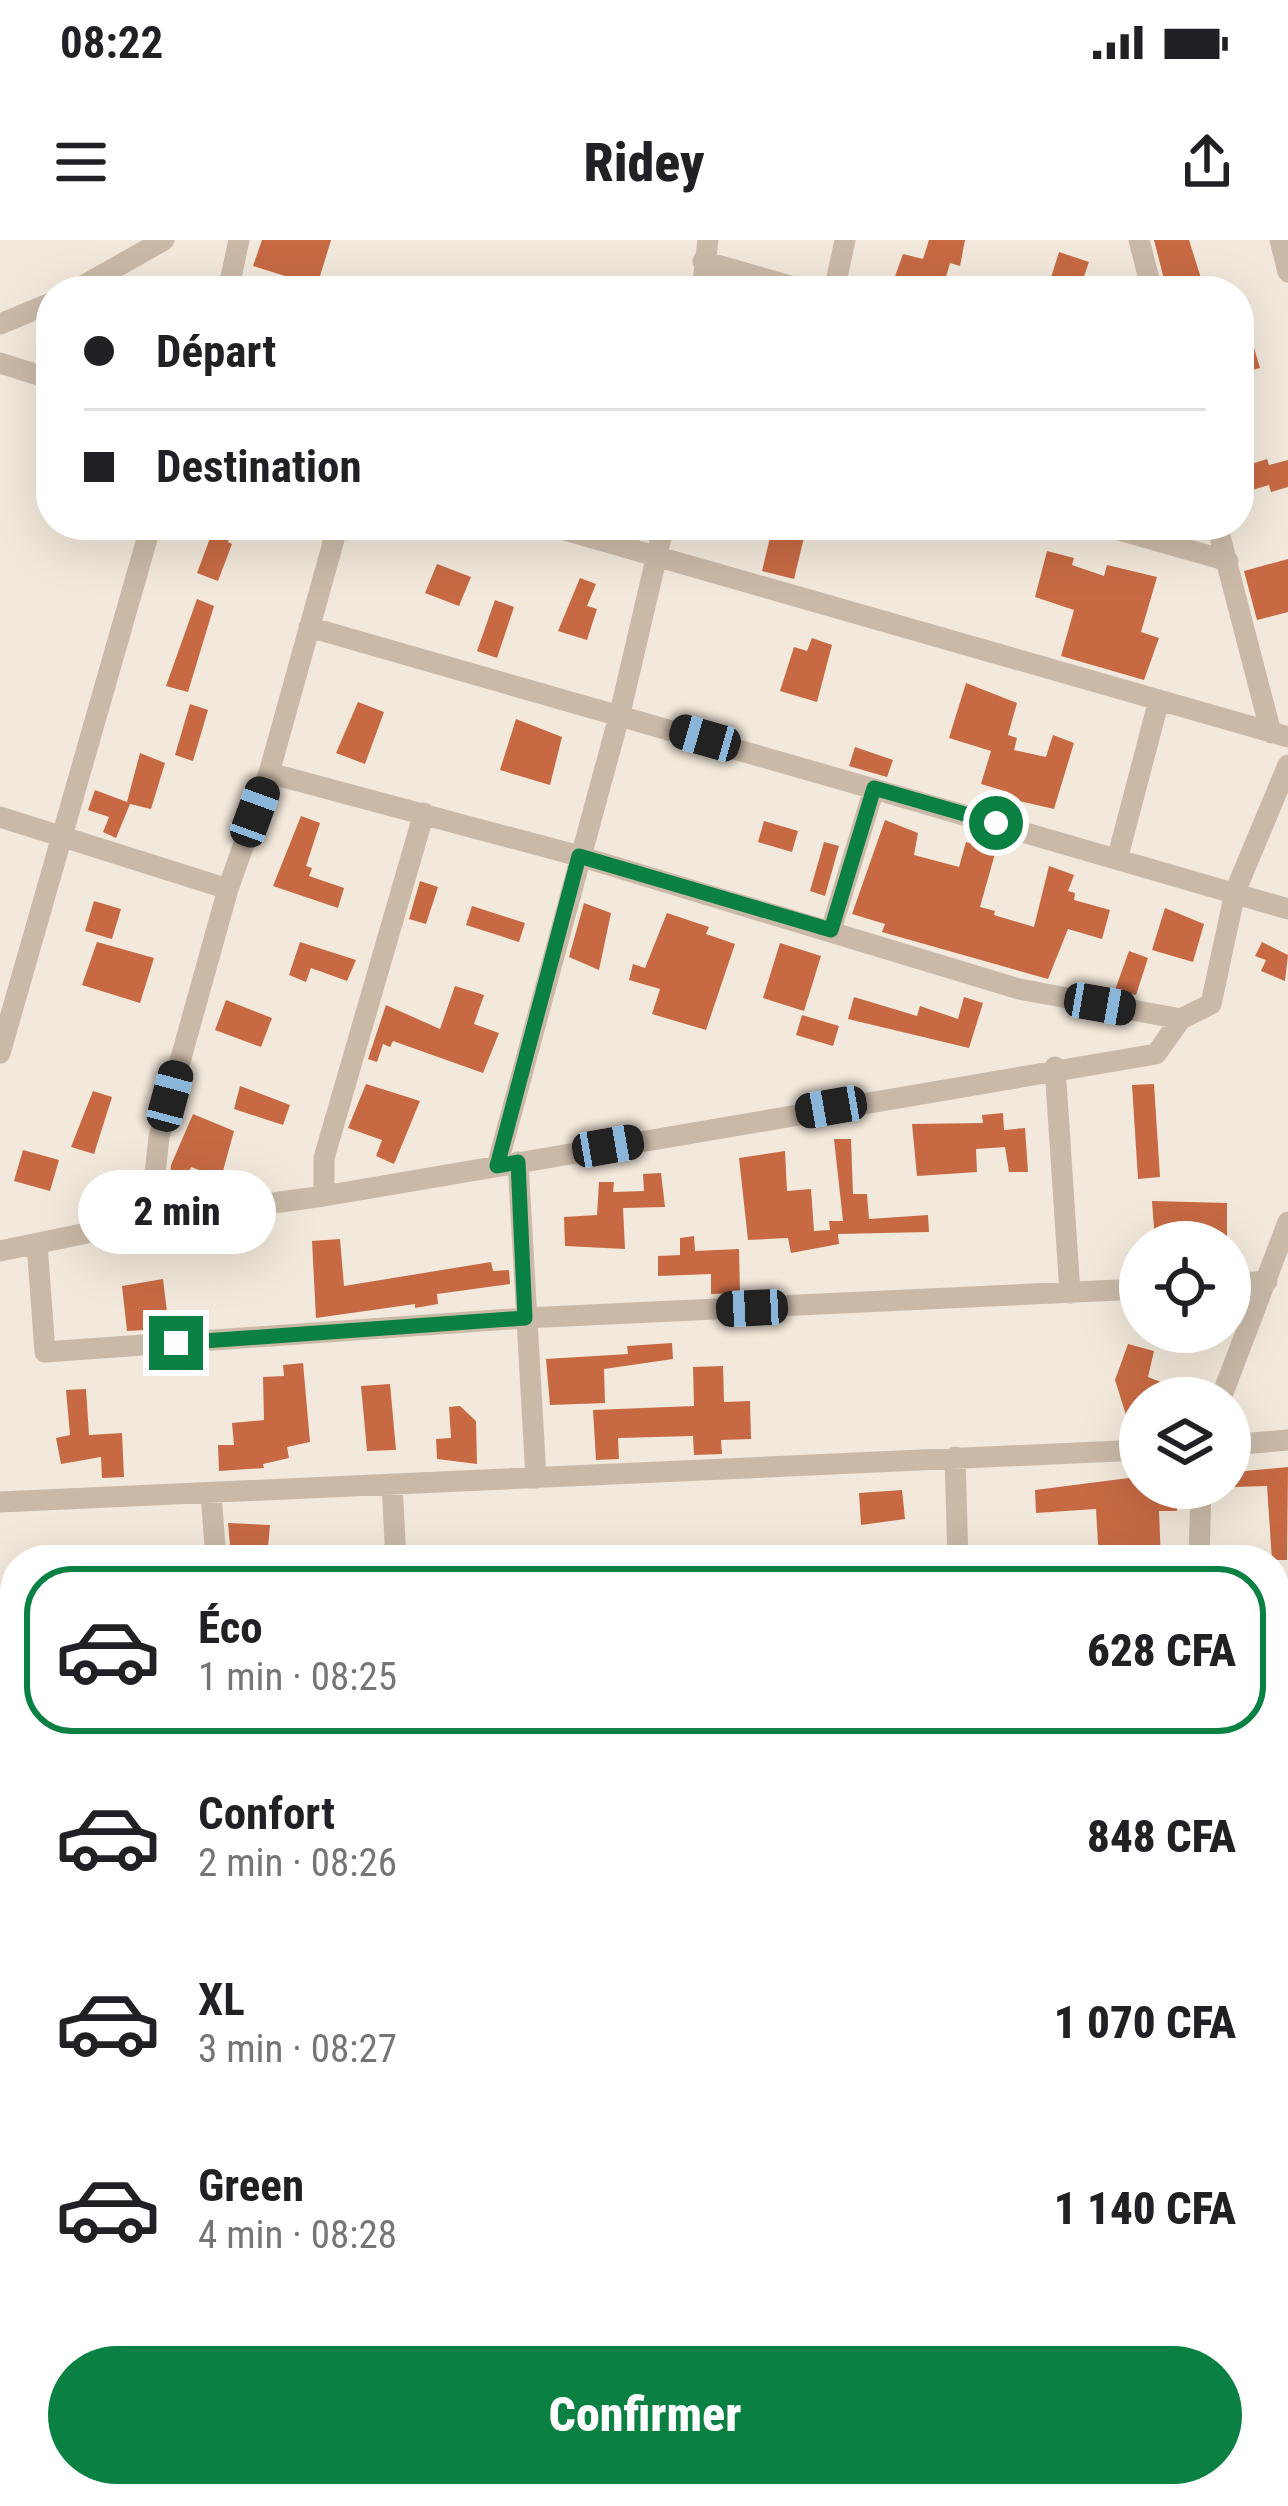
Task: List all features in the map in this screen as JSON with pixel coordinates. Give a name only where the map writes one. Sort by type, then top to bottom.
[{"type":"street","points":[[100,276],[164,240]]},
{"type":"street","points":[[231,276],[239,240]]},
{"type":"street","points":[[837,276],[845,240]]},
{"type":"street","points":[[1139,240],[1147,276]]},
{"type":"street","points":[[1280,240],[1288,272]]},
{"type":"street","points":[[705,251],[769,276]]},
{"type":"street","points":[[0,324],[36,309]]},
{"type":"street","points":[[0,363],[36,374]]},
{"type":"street","points":[[0,1053],[148,540]]},
{"type":"street","points":[[150,1220],[159,1137],[227,889],[269,773],[334,540]]},
{"type":"street","points":[[601,540],[1280,735]]},
{"type":"street","points":[[536,1478],[508,1164],[579,856],[620,713],[660,540]]},
{"type":"street","points":[[1154,540],[1228,561]]},
{"type":"street","points":[[1222,540],[1280,735]]},
{"type":"street","points":[[309,627],[1118,856],[1288,909]]},
{"type":"street","points":[[1118,856],[1159,700]]},
{"type":"street","points":[[0,1251],[150,1220],[324,1196],[1055,1067],[1156,1054],[1181,1019],[1210,1004],[1235,892],[1288,765]]},
{"type":"street","points":[[269,773],[579,856],[1019,989],[1181,1019]]},
{"type":"street","points":[[831,930],[874,788]]},
{"type":"street","points":[[324,1196],[324,1159],[424,812]]},
{"type":"street","points":[[0,817],[227,889]]},
{"type":"street","points":[[1055,1067],[1070,1293]]},
{"type":"street","points":[[1229,1377],[1288,1222]]},
{"type":"street","points":[[37,1244],[45,1352],[525,1318],[1119,1290]]},
{"type":"street","points":[[1251,1282],[1267,1281]]},
{"type":"street","points":[[1251,1444],[1288,1441]]},
{"type":"street","points":[[0,1502],[1119,1451]]},
{"type":"street","points":[[955,1457],[958,1545]]},
{"type":"street","points":[[392,1484],[395,1545]]},
{"type":"street","points":[[212,1493],[215,1545]]},
{"type":"street","points":[[1199,1545],[1200,1509]]},
{"type":"building","points":[[262,240],[331,240],[320,276],[285,276],[253,266]]},
{"type":"building","points":[[929,240],[965,240],[960,266],[950,263],[946,276],[895,276],[903,254],[923,259]]},
{"type":"building","points":[[1154,240],[1189,240],[1200,276],[1163,276]]},
{"type":"building","points":[[1059,252],[1089,262],[1084,276],[1051,276]]},
{"type":"building","points":[[1288,460],[1288,487],[1271,492],[1269,485],[1254,490],[1254,463]]},
{"type":"building","points":[[209,540],[229,540],[232,544],[218,581],[197,573]]},
{"type":"building","points":[[769,540],[803,540],[794,579],[762,571]]},
{"type":"building","points":[[1047,551],[1074,558],[1072,565],[1104,576],[1107,565],[1157,577],[1141,632],[1159,638],[1144,680],[1061,656],[1074,610],[1035,597]]},
{"type":"building","points":[[1288,559],[1288,612],[1257,620],[1244,571]]},
{"type":"building","points":[[437,564],[471,577],[459,606],[425,593]]},
{"type":"building","points":[[580,578],[596,584],[587,606],[597,609],[587,640],[558,631]]},
{"type":"building","points":[[197,599],[214,606],[188,692],[166,686]]},
{"type":"building","points":[[495,600],[514,607],[497,658],[477,651]]},
{"type":"building","points":[[812,638],[832,645],[817,702],[780,691],[794,647],[807,651]]},
{"type":"building","points":[[966,683],[1017,703],[1008,735],[1017,738],[1014,750],[1046,757],[1053,735],[1074,743],[1054,809],[1006,798],[1008,792],[981,784],[991,751],[949,738]]},
{"type":"building","points":[[358,702],[384,712],[365,764],[336,753]]},
{"type":"building","points":[[190,704],[208,710],[193,761],[175,755]]},
{"type":"building","points":[[516,719],[562,737],[550,785],[500,770]]},
{"type":"building","points":[[855,747],[893,760],[887,777],[849,766]]},
{"type":"building","points":[[140,753],[165,763],[151,809],[130,804],[116,838],[103,832],[109,817],[88,810],[95,790],[127,802]]},
{"type":"building","points":[[301,816],[320,823],[306,866],[312,868],[309,876],[344,888],[338,908],[273,886]]},
{"type":"building","points":[[885,820],[918,833],[914,855],[959,867],[966,842],[996,850],[980,907],[1034,927],[1049,866],[1074,875],[1068,891],[1075,893],[1074,900],[1110,910],[1102,939],[1068,929],[1048,979],[882,932],[885,924],[852,914]]},
{"type":"building","points":[[764,821],[798,831],[792,852],[758,842]]},
{"type":"building","points":[[824,842],[839,846],[825,896],[810,891]]},
{"type":"building","points":[[420,881],[438,887],[426,924],[409,919]]},
{"type":"building","points":[[94,901],[121,909],[112,939],[85,931]]},
{"type":"building","points":[[584,903],[611,913],[599,970],[569,957]]},
{"type":"building","points":[[472,906],[525,923],[519,942],[466,925]]},
{"type":"building","points":[[1165,908],[1204,924],[1193,962],[1152,950]]},
{"type":"building","points":[[667,913],[709,927],[706,934],[735,944],[706,1030],[652,1014],[660,989],[629,980],[633,964],[645,968]]},
{"type":"building","points":[[97,942],[154,958],[140,1003],[82,985]]},
{"type":"building","points":[[300,942],[356,960],[347,981],[311,968],[306,982],[289,975]]},
{"type":"building","points":[[1262,942],[1288,955],[1285,981],[1261,971],[1266,960],[1255,956]]},
{"type":"building","points":[[780,943],[821,956],[804,1011],[763,998]]},
{"type":"building","points":[[1129,951],[1148,958],[1136,995],[1115,990]]},
{"type":"building","points":[[455,986],[484,995],[474,1024],[499,1033],[483,1073],[393,1041],[390,1047],[383,1044],[377,1062],[368,1059],[386,1005],[440,1029]]},
{"type":"building","points":[[854,997],[917,1016],[920,1006],[958,1019],[964,997],[983,1003],[969,1048],[848,1019]]},
{"type":"building","points":[[226,1000],[272,1018],[261,1047],[215,1030]]},
{"type":"building","points":[[802,1015],[839,1026],[833,1046],[796,1035]]},
{"type":"building","points":[[366,1084],[420,1101],[394,1164],[376,1156],[382,1140],[348,1128]]},
{"type":"building","points":[[1154,1084],[1160,1177],[1138,1179],[1132,1085]]},
{"type":"building","points":[[240,1086],[290,1105],[283,1125],[234,1109]]},
{"type":"building","points":[[93,1091],[112,1097],[94,1154],[71,1147]]},
{"type":"building","points":[[1003,1113],[1004,1130],[1025,1128],[1028,1172],[1009,1172],[1005,1147],[976,1149],[977,1172],[917,1176],[912,1124],[983,1123],[982,1115]]},
{"type":"building","points":[[193,1114],[234,1131],[221,1178],[191,1167],[182,1192],[169,1187],[171,1165]]},
{"type":"building","points":[[834,1139],[851,1139],[853,1194],[867,1194],[869,1219],[928,1215],[929,1232],[838,1234],[839,1244],[791,1253],[788,1238],[748,1240],[739,1158],[785,1151],[787,1191],[811,1189],[814,1231],[830,1230],[829,1221],[843,1221]]},
{"type":"building","points":[[23,1150],[59,1160],[50,1191],[14,1181]]},
{"type":"building","points":[[661,1173],[665,1207],[623,1208],[625,1249],[565,1246],[564,1217],[597,1215],[599,1182],[614,1182],[613,1192],[644,1191],[643,1174]]},
{"type":"building","points":[[1152,1201],[1227,1203],[1227,1221],[1153,1221]]},
{"type":"building","points":[[694,1236],[695,1251],[739,1249],[740,1293],[711,1294],[711,1274],[658,1276],[658,1256],[680,1255],[680,1238]]},
{"type":"building","points":[[340,1239],[344,1286],[491,1262],[493,1271],[509,1270],[510,1284],[437,1294],[438,1304],[316,1318],[312,1241]]},
{"type":"building","points":[[163,1279],[167,1312],[144,1315],[144,1330],[127,1331],[122,1286]]},
{"type":"building","points":[[672,1343],[673,1359],[604,1369],[605,1403],[550,1405],[546,1359],[628,1354],[627,1346]]},
{"type":"building","points":[[1125,1353],[1154,1353],[1148,1377],[1119,1377],[1119,1393],[1115,1380]]},
{"type":"building","points":[[303,1363],[310,1442],[287,1447],[289,1458],[263,1464],[264,1468],[219,1471],[218,1445],[234,1445],[232,1423],[264,1420],[263,1377],[284,1376],[283,1365]]},
{"type":"building","points":[[723,1366],[724,1402],[750,1401],[751,1439],[721,1440],[722,1454],[694,1455],[693,1436],[618,1438],[619,1459],[596,1460],[593,1410],[694,1406],[693,1367]]},
{"type":"building","points":[[390,1384],[396,1450],[367,1451],[361,1386]]},
{"type":"building","points":[[86,1389],[89,1435],[122,1433],[124,1477],[102,1478],[101,1457],[61,1464],[56,1438],[70,1435],[66,1390]]},
{"type":"building","points":[[460,1406],[476,1421],[477,1464],[437,1459],[436,1439],[451,1438],[449,1407]]},
{"type":"building","points":[[1288,1467],[1287,1545],[1271,1545],[1267,1486],[1251,1486],[1251,1470]]},
{"type":"building","points":[[1119,1479],[1119,1509],[1177,1509],[1159,1511],[1160,1545],[1098,1545],[1096,1509],[1036,1513],[1035,1490]]},
{"type":"building","points":[[902,1490],[905,1519],[861,1525],[859,1493]]},
{"type":"building","points":[[228,1523],[270,1525],[268,1545],[230,1545]]},
{"type":"route","points":[[176,1343],[525,1318],[518,1162],[497,1166],[579,856],[831,930],[874,788],[996,823]]}]
